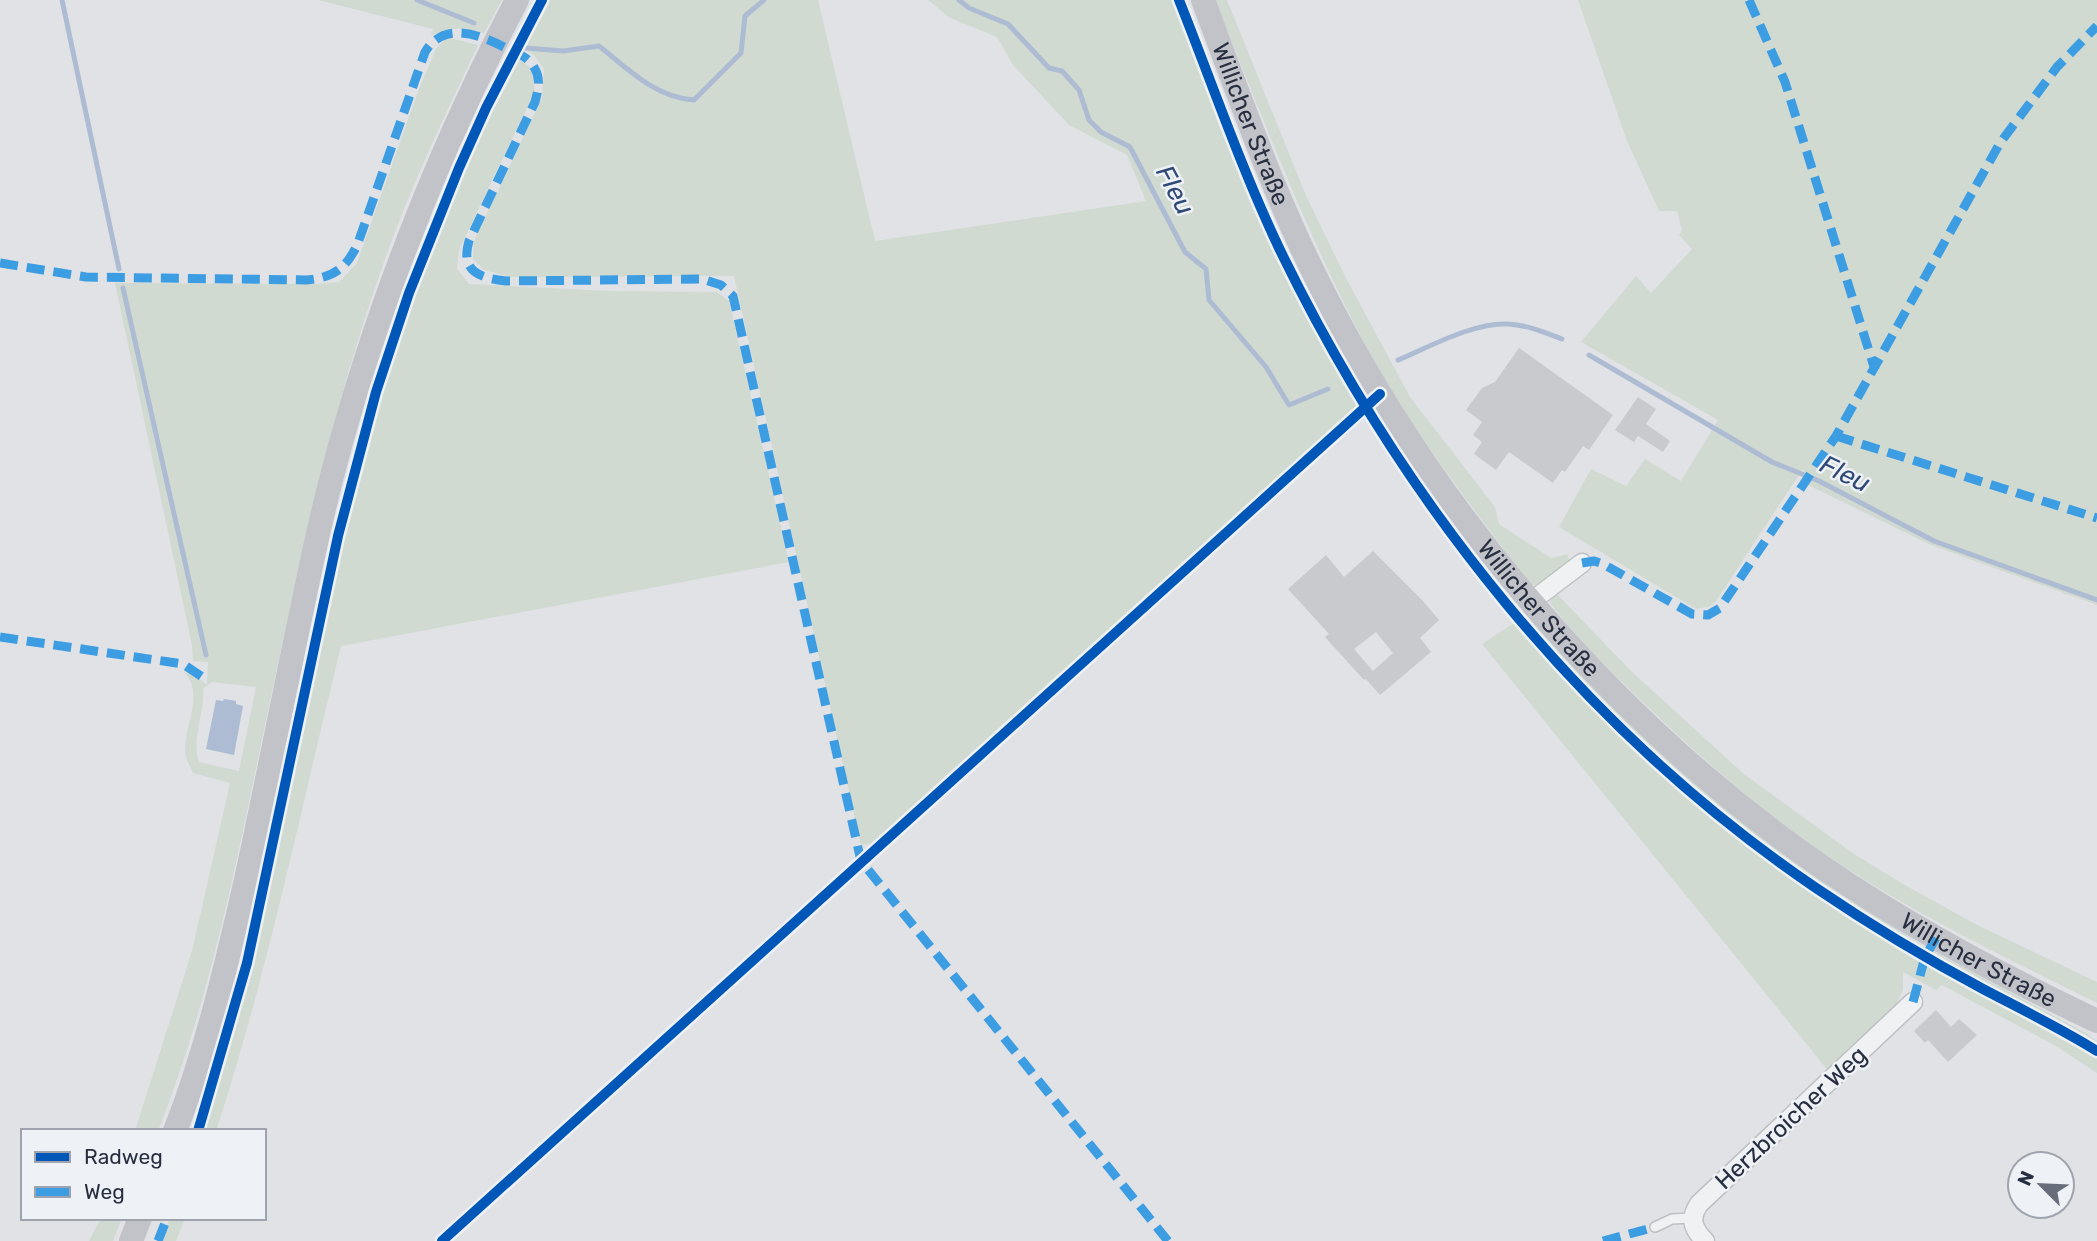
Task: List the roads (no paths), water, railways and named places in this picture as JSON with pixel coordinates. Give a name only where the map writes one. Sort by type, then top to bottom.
[{"type":"main road","name":"Willicher Straße","points":[[1203,0],[1282,206],[1335,316],[1380,394],[1431,472],[1532,601],[1605,681],[1659,734],[1744,809],[1798,849],[1903,919],[2094,1021]]},
{"type":"main road","points":[[176,1129],[212,1017],[232,939],[314,550],[357,390],[406,245],[476,82],[517,1]]},
{"type":"main road","points":[[131,1241],[139,1220]]},
{"type":"street","points":[[1532,601],[1582,563]]},
{"type":"street","name":"Herzbroicher Weg","points":[[1692,1217],[1699,1204],[1913,1002]]},
{"type":"street","points":[[1692,1217],[1696,1230],[1705,1241]]},
{"type":"lane","points":[[1655,1227],[1672,1219],[1692,1217]]},
{"type":"water","points":[[216,700],[236,701],[236,704],[243,706],[234,755],[206,749]]},
{"type":"waterway","points":[[62,0],[119,269]]},
{"type":"waterway","points":[[417,0],[474,23]]},
{"type":"waterway","points":[[526,48],[563,51],[599,46],[655,88],[667,94],[694,100],[741,53],[745,16],[764,0]]},
{"type":"waterway","name":"Fleu","points":[[959,0],[969,8],[1008,24],[1049,68],[1062,71],[1079,90],[1089,120],[1101,132],[1130,147],[1185,252],[1206,269],[1209,300],[1266,367],[1289,405],[1328,389]]},
{"type":"waterway","points":[[123,288],[206,655]]},
{"type":"waterway","name":"Fleu","points":[[1398,360],[1452,336],[1495,324],[1522,326],[1562,339]]},
{"type":"waterway","name":"Fleu","points":[[1589,355],[1772,462],[1819,481],[1934,541],[2097,600]]}]
